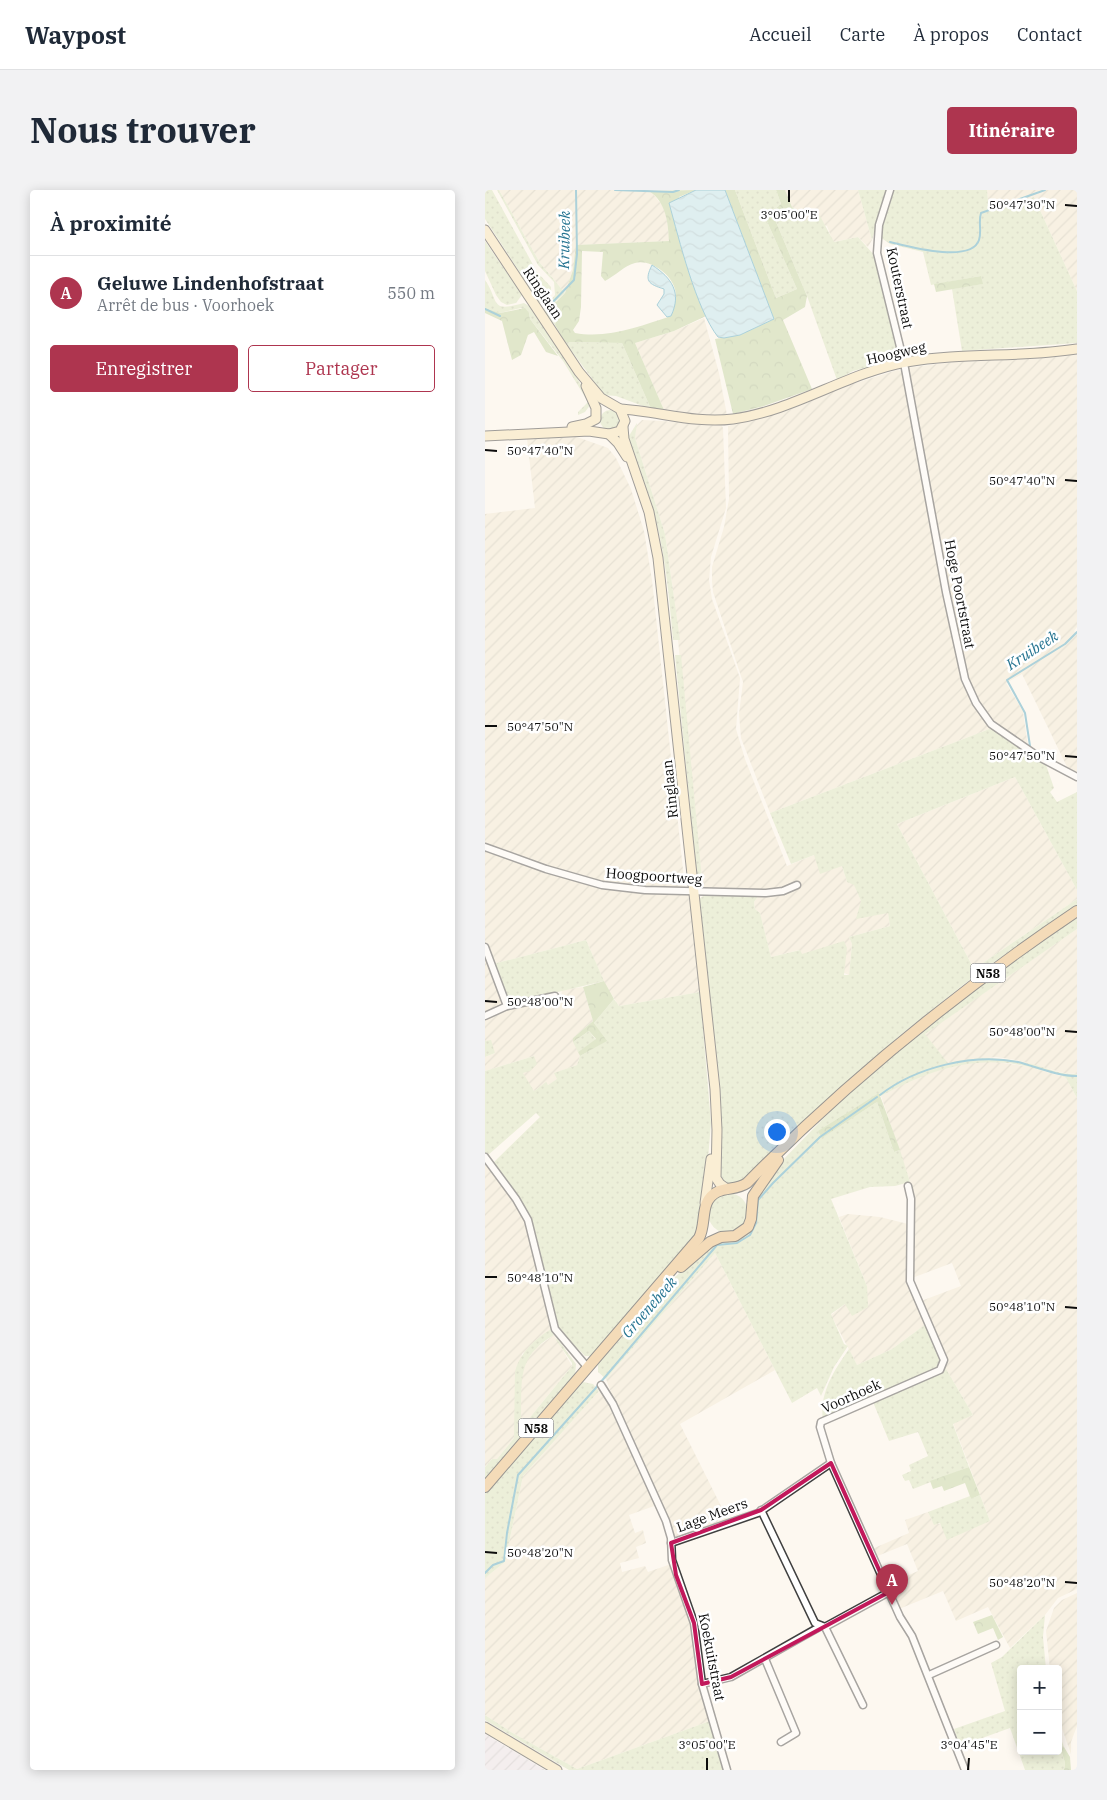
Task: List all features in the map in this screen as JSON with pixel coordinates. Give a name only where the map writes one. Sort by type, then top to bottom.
[{"type":"main road","name":"Ringlaan","points":[[485,230],[579,372],[601,398],[611,406],[620,409],[624,424],[624,439],[649,512],[658,558],[716,1106],[716,1178],[719,1184],[729,1190]]},
{"type":"main road","name":"Hoogweg","points":[[657,415],[701,420],[728,420],[763,412],[853,377],[904,363],[940,358],[1077,349]]},
{"type":"main road","name":"Ringlaan","points":[[579,372],[594,402],[598,427],[618,442],[636,473]]},
{"type":"main road","points":[[537,433],[587,424],[596,418],[604,407],[611,406]]},
{"type":"main road","points":[[620,409],[657,415]]},
{"type":"main road","points":[[485,436],[589,431],[615,434],[634,416],[657,415]]},
{"type":"main road","name":"N58","points":[[729,1190],[747,1183],[867,1069],[943,1007],[1077,911]]},
{"type":"main road","name":"Ringlaan","points":[[704,1211],[716,1106]]},
{"type":"main road","name":"N58","points":[[752,1211],[752,1198],[800,1132]]},
{"type":"main road","points":[[729,1190],[745,1197],[752,1211],[748,1227],[742,1233],[735,1236],[721,1237],[711,1231],[704,1211],[710,1198],[717,1192],[729,1190]]},
{"type":"main road","name":"N58","points":[[485,1487],[699,1238],[703,1230],[704,1211]]},
{"type":"main road","name":"N58","points":[[651,1295],[706,1245],[721,1237]]},
{"type":"main road","points":[[485,1727],[557,1770]]},
{"type":"street","name":"Kouterstraat","points":[[890,190],[879,225],[877,253],[904,363]]},
{"type":"street","name":"Hoge Poortstraat","points":[[904,363],[946,592],[965,679],[976,703],[991,724],[1039,757],[1077,777]]},
{"type":"street","name":"Hoogpoortweg","points":[[485,846],[546,869],[602,885],[645,890],[766,893],[783,891],[797,885]]},
{"type":"street","points":[[485,947],[507,1006]]},
{"type":"street","points":[[485,1016],[507,1006],[555,996]]},
{"type":"street","points":[[485,1157],[516,1199],[528,1220],[555,1329],[588,1368]]},
{"type":"street","name":"Voorhoek","points":[[909,1186],[911,1199],[910,1281],[944,1360],[944,1365],[940,1370],[821,1422],[820,1426],[831,1463],[900,1617],[912,1636],[965,1770]]},
{"type":"street","name":"Koekuitstraat","points":[[601,1385],[613,1404],[666,1521],[676,1575],[694,1623],[702,1684],[727,1770]]},
{"type":"street","name":"Lage Meers","points":[[671,1543],[761,1510],[831,1463]]},
{"type":"street","name":"Lage Meers","points":[[761,1510],[815,1622],[823,1627],[863,1705]]},
{"type":"street","points":[[702,1684],[731,1677],[889,1592]]},
{"type":"street","points":[[929,1675],[995,1645]]},
{"type":"street","points":[[765,1659],[796,1733],[781,1742]]},
{"type":"highlighted area","points":[[831,1463],[889,1592],[731,1677],[702,1684],[694,1623],[676,1575],[671,1543],[761,1510]]},
{"type":"shaded area","points":[[499,190],[650,190],[665,209],[670,241],[577,245],[573,270],[565,293],[540,263]]},
{"type":"shaded area","points":[[785,190],[858,190],[872,240],[868,247],[858,237],[833,242],[827,226],[804,221],[798,211],[792,207]]},
{"type":"shaded area","points":[[987,190],[1077,190],[1077,291],[1034,197],[1004,208],[989,211]]},
{"type":"shaded area","points":[[704,318],[719,373],[727,415],[698,415],[664,410],[635,343],[674,331]]},
{"type":"shaded area","points":[[1077,354],[1077,627],[1074,631],[1077,634],[1077,774],[1068,769],[1022,674],[1006,683],[1023,711],[1028,747],[986,717],[966,675],[906,368],[961,361]]},
{"type":"shaded area","points":[[897,370],[902,371],[956,657],[964,680],[992,728],[770,813],[741,738],[739,714],[743,682],[713,592],[712,567],[724,527],[729,499],[728,426],[766,415],[837,389]]},
{"type":"shaded area","points":[[642,420],[721,424],[723,428],[726,508],[711,557],[709,580],[712,599],[740,678],[736,729],[745,759],[787,866],[814,855],[842,866],[847,882],[854,884],[861,901],[888,912],[890,926],[849,937],[852,944],[849,975],[801,955],[799,950],[771,957],[760,913],[755,909],[754,902],[759,895],[703,890],[673,590],[665,534],[635,438],[636,426]]},
{"type":"shaded area","points":[[577,437],[608,448],[616,458],[631,489],[644,531],[652,580],[685,888],[630,886],[575,876],[485,845],[485,514],[535,508],[527,439]]},
{"type":"shaded area","points":[[1015,777],[1077,890],[1077,899],[974,969],[897,824]]},
{"type":"shaded area","points":[[485,848],[591,884],[689,894],[700,992],[619,1006],[606,986],[586,940],[493,964],[485,942]]},
{"type":"shaded area","points":[[1077,929],[1077,1074],[1064,1073],[1016,1060],[996,1057],[948,1063],[924,1034]]},
{"type":"shaded area","points":[[485,951],[504,1005],[485,1015]]},
{"type":"shaded area","points":[[583,987],[593,1021],[573,1038],[580,1056],[577,1065],[555,1073],[558,1079],[548,1085],[546,1083],[534,1091],[522,1073],[534,1056],[485,1071],[485,1057],[495,1053],[485,1042],[485,1019],[506,1009],[561,996],[562,990]]},
{"type":"shaded area","points":[[991,1061],[1030,1067],[1066,1078],[1077,1098],[1077,1589],[1058,1598],[1045,1615],[1010,1648],[988,1607],[956,1621],[943,1591],[899,1609],[888,1584],[918,1571],[907,1544],[875,1557],[872,1549],[909,1533],[905,1520],[928,1512],[934,1524],[990,1521],[953,1423],[973,1415],[945,1367],[947,1361],[921,1301],[961,1286],[952,1263],[912,1278],[913,1198],[910,1182],[881,1096],[912,1079],[933,1071],[954,1065]]},
{"type":"shaded area","points":[[485,1162],[522,1215],[529,1234],[551,1329],[522,1354],[514,1438],[497,1459],[492,1459],[485,1467]]},
{"type":"shaded area","points":[[848,1214],[880,1217],[908,1224],[909,1281],[926,1324],[892,1349],[857,1365],[831,1315],[845,1304],[861,1310],[867,1307],[867,1286],[839,1217]]},
{"type":"shaded area","points":[[715,1253],[775,1370],[680,1424],[728,1520],[674,1537],[627,1434],[606,1379]]},
{"type":"shaded area","points":[[554,1335],[572,1366],[527,1421],[521,1420],[521,1378],[525,1362],[536,1348]]},
{"type":"shaded area","points":[[599,1391],[610,1406],[657,1505],[629,1515],[635,1533],[643,1530],[646,1543],[636,1547],[639,1558],[620,1563],[622,1572],[645,1566],[648,1572],[671,1564],[690,1620],[699,1682],[710,1721],[577,1769],[485,1715],[485,1578],[505,1562],[523,1476]]},
{"type":"shaded area","points":[[1077,1593],[1077,1726],[1071,1742],[1071,1754],[1062,1728],[1062,1665],[1050,1665],[1046,1631],[1054,1608],[1062,1600]]},
{"type":"shaded area","points":[[485,1734],[545,1770],[485,1770]]},
{"type":"green space","points":[[485,190],[492,190],[537,272],[551,287],[551,294],[544,302],[540,303],[485,219]]},
{"type":"green space","points":[[497,190],[499,190],[540,263],[565,293],[556,301],[557,318],[555,325],[543,310],[555,295],[554,282],[538,265]]},
{"type":"green space","points":[[696,190],[679,197],[680,244],[706,316],[674,331],[635,343],[664,410],[651,409],[622,343],[565,342],[555,325],[557,318],[549,309],[565,293],[573,270],[576,245],[669,241],[667,220],[663,207],[649,191]],"holes":[[[582,251],[603,252],[601,276],[605,281],[627,266],[641,262],[647,263],[665,273],[675,289],[675,302],[671,316],[612,333],[575,333],[573,330],[579,321],[581,307]]]},
{"type":"green space","points":[[725,190],[735,190],[776,298],[797,289],[765,217],[781,204],[776,190],[785,190],[792,207],[798,211],[794,215],[786,210],[774,217],[807,296],[805,307],[783,320],[812,389],[764,406],[733,414],[715,339],[740,335],[774,319]]},
{"type":"green space","points":[[735,190],[776,190],[781,204],[765,217],[797,289],[776,298]]},
{"type":"green space","points":[[858,190],[887,190],[872,240]]},
{"type":"green space","points":[[892,190],[987,190],[989,211],[1004,208],[1034,197],[1077,291],[1077,343],[962,351],[952,289],[982,284],[981,276],[931,285],[923,252],[890,244],[880,237],[882,218]]},
{"type":"green space","points":[[786,210],[793,215],[798,211],[804,221],[820,216],[834,242],[858,237],[875,256],[899,355],[898,360],[853,371],[837,380],[807,296],[774,217]]},
{"type":"green space","points":[[485,241],[522,295],[516,303],[507,305],[501,302],[496,295],[485,271]]},
{"type":"green space","points":[[981,276],[983,284],[936,292],[934,284]]},
{"type":"green space","points":[[485,280],[497,304],[500,306],[513,306],[524,303],[529,306],[579,381],[591,404],[585,412],[578,415],[578,412],[588,402],[563,361],[530,319],[529,313],[521,308],[500,313],[485,308]]},
{"type":"green space","points":[[485,308],[500,313],[525,308],[529,313],[530,319],[558,356],[546,352],[534,332],[528,335],[521,355],[512,360],[502,321],[485,313]]},
{"type":"green space","points":[[565,342],[622,343],[651,409],[616,396],[604,395]]},
{"type":"green space","points":[[610,410],[617,413],[620,420],[617,427],[610,430],[603,427],[600,420],[603,413]]},
{"type":"green space","points":[[637,423],[635,438],[665,534],[680,640],[673,640],[666,576],[654,513],[627,439]]},
{"type":"green space","points":[[675,655],[681,655],[703,890],[698,888]]},
{"type":"green space","points":[[992,728],[1045,762],[1054,788],[1050,792],[1057,802],[1077,792],[1077,890],[1015,777],[897,824],[974,969],[1077,899],[1077,905],[977,974],[899,1036],[739,1186],[731,1186],[720,1180],[719,1093],[699,899],[706,894],[759,895],[754,902],[755,909],[760,913],[771,957],[800,950],[802,954],[844,941],[847,948],[844,975],[849,975],[852,944],[849,937],[890,926],[888,913],[856,919],[861,901],[854,885],[847,882],[842,866],[820,874],[814,855],[791,864],[770,813]]},
{"type":"green space","points":[[1077,916],[1077,929],[925,1034],[948,1063],[981,1058],[1003,1059],[1025,1062],[1061,1073],[1077,1074],[1077,1098],[1066,1078],[1048,1071],[995,1062],[956,1066],[918,1078],[881,1096],[879,1093],[823,1137],[877,1102],[894,1152],[900,1150],[910,1182],[895,1186],[870,1187],[831,1199],[867,1286],[868,1307],[852,1316],[845,1304],[831,1314],[844,1344],[848,1346],[834,1367],[821,1396],[817,1388],[792,1403],[715,1253],[606,1379],[598,1372],[598,1364],[675,1277],[709,1245],[744,1236],[752,1226],[755,1201],[778,1165],[853,1088],[973,989]]},
{"type":"green space","points":[[586,940],[604,981],[508,1004],[493,964]]},
{"type":"green space","points":[[604,981],[614,999],[594,1023],[607,1041],[580,1056],[578,1052],[596,1039],[589,1031],[573,1042],[573,1038],[593,1021],[583,987]]},
{"type":"green space","points":[[700,992],[711,1123],[705,1196],[698,1234],[592,1356],[585,1356],[557,1328],[532,1227],[493,1163],[540,1117],[536,1113],[487,1156],[485,1154],[485,1071],[534,1056],[537,1064],[530,1071],[523,1073],[534,1091],[546,1082],[548,1085],[557,1079],[554,1073],[577,1065],[580,1056],[606,1041],[594,1023],[614,999],[619,1006]]},
{"type":"green space","points":[[589,1031],[596,1040],[578,1052],[573,1042]]},
{"type":"green space","points":[[491,1040],[495,1053],[485,1057],[485,1041]]},
{"type":"green space","points":[[879,1093],[900,1150],[894,1152],[877,1102],[822,1138],[818,1131]]},
{"type":"green space","points":[[728,1193],[742,1199],[748,1213],[742,1227],[728,1233],[714,1227],[708,1213],[714,1199]]},
{"type":"green space","points":[[926,1324],[942,1358],[939,1368],[823,1419],[823,1400],[829,1382],[849,1349],[857,1365],[892,1349]]},
{"type":"green space","points":[[551,1329],[554,1335],[542,1343],[527,1361],[522,1382],[521,1420],[527,1421],[572,1366],[572,1363],[556,1340],[557,1338],[576,1364],[575,1376],[485,1480],[485,1467],[492,1459],[497,1459],[514,1438],[515,1372],[520,1358],[539,1337]]},
{"type":"green space","points":[[945,1367],[973,1415],[953,1424],[969,1467],[913,1489],[909,1480],[905,1481],[902,1475],[911,1471],[909,1465],[928,1456],[918,1432],[889,1441],[873,1402]]},
{"type":"green space","points":[[583,1382],[593,1384],[599,1391],[523,1476],[505,1562],[485,1578],[485,1493]]},
{"type":"green space","points":[[969,1467],[980,1495],[971,1499],[965,1483],[944,1491],[942,1486],[933,1489],[930,1481]]},
{"type":"green space","points":[[980,1495],[990,1521],[947,1540],[940,1523],[934,1525],[928,1512],[970,1496],[971,1499]]},
{"type":"green space","points":[[992,1615],[1003,1637],[998,1640],[993,1628],[978,1634],[973,1622]]},
{"type":"green space","points":[[1045,1615],[1043,1637],[1046,1665],[1017,1665],[1017,1748],[1010,1728],[960,1746],[954,1729],[1005,1711],[991,1663],[1002,1657]]},
{"type":"green space","points":[[485,1715],[577,1769],[710,1721],[725,1770],[569,1770],[485,1720]]},
{"type":"green space","points":[[1064,1747],[1070,1757],[1071,1770],[1064,1770],[1065,1763],[1062,1748]]},
{"type":"green space","points":[[1062,1752],[1065,1763],[1064,1770],[1025,1770],[1020,1755],[1062,1755]]},
{"type":"water","points":[[696,190],[725,190],[774,319],[740,335],[724,338],[718,337],[702,309],[683,254],[669,203]]},
{"type":"water","points":[[652,265],[665,275],[673,287],[675,300],[671,316],[667,317],[657,305],[664,294],[664,289],[649,281],[648,275]]},
{"type":"waterway","name":"Kruibeek","points":[[546,309],[574,280],[577,254],[576,190]]},
{"type":"waterway","name":"Kruibeek","points":[[615,190],[673,192],[679,190]]},
{"type":"waterway","name":"Kruibeek","points":[[890,242],[938,252],[964,251],[974,247],[979,240],[981,213],[1045,190]]},
{"type":"waterway","name":"Kruibeek","points":[[485,309],[500,316]]},
{"type":"waterway","name":"Kruibeek","points":[[1030,746],[1025,713],[1007,680],[1065,644],[1077,632]]},
{"type":"waterway","name":"Groenebeek","points":[[880,1095],[894,1085],[928,1070],[964,1061],[983,1059],[1018,1062],[1062,1075],[1077,1076]]},
{"type":"waterway","name":"Groenebeek","points":[[485,1573],[493,1565],[504,1561],[507,1533],[518,1475],[594,1390],[717,1245],[737,1243],[750,1235],[756,1223],[758,1200],[773,1183],[820,1137],[877,1097]]},
{"type":"place","name":"Geluwe Lindenhofstraat","points":[[892,1605]]}]
